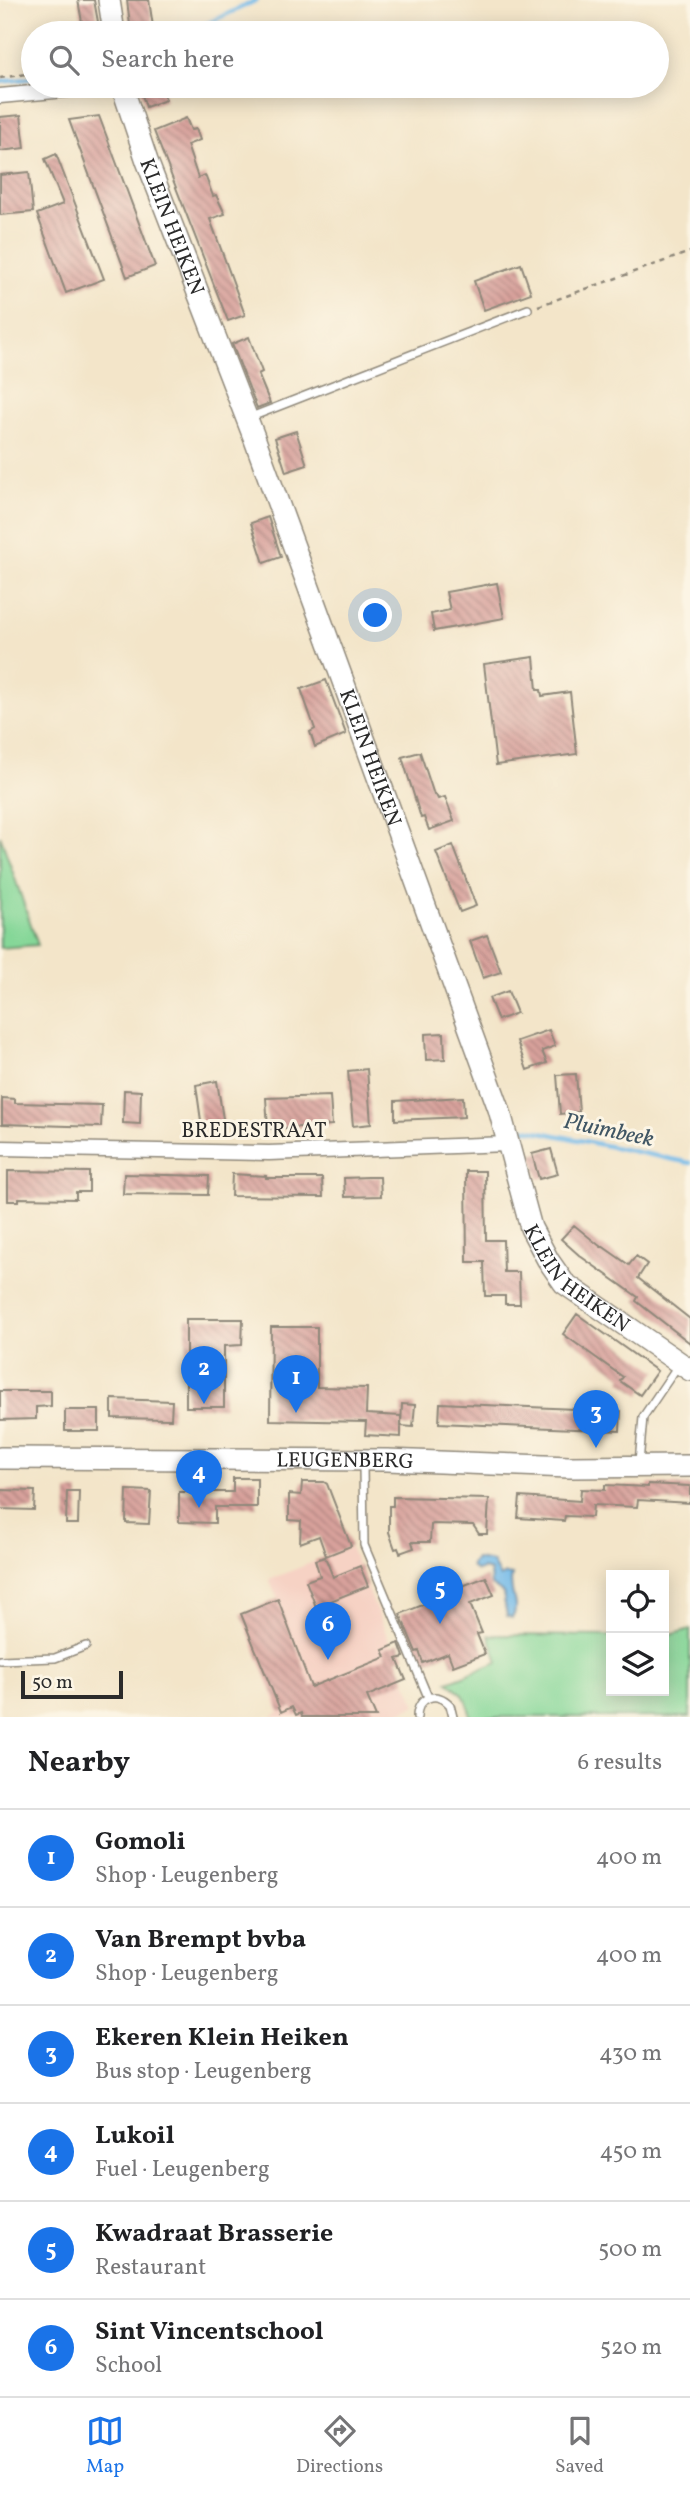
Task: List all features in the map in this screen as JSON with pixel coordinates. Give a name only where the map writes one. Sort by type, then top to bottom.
[{"type":"street","points":[[109,0],[112,21]]},
{"type":"street","points":[[0,96],[21,94]]},
{"type":"street","name":"KLEIN HEIKEN","points":[[126,98],[147,161],[247,419],[499,1109],[531,1228],[564,1283],[685,1367]]},
{"type":"street","name":"BREDESTRAAT","points":[[0,1148],[269,1153],[507,1144]]},
{"type":"street","name":"LEUGENBERG","points":[[0,1458],[363,1460],[560,1467],[690,1466]]},
{"type":"lane","points":[[247,419],[527,309]]},
{"type":"lane","points":[[639,1466],[643,1417],[685,1367]]},
{"type":"lane","points":[[363,1460],[364,1545],[428,1697]]},
{"type":"lane","points":[[0,1660],[55,1658],[86,1646]]},
{"type":"lane","points":[[417,1717],[420,1704],[428,1697],[446,1700],[453,1710],[453,1717]]},
{"type":"path","points":[[0,78],[21,75]]},
{"type":"path","points":[[527,309],[690,252]]},
{"type":"shaded area","points":[[350,1547],[416,1705],[389,1717],[271,1717],[279,1712],[241,1614],[278,1599],[269,1580]]},
{"type":"green space","points":[[0,835],[38,945],[0,948]]},
{"type":"green space","points":[[690,1629],[690,1717],[470,1717],[464,1696],[448,1682],[498,1662],[489,1635],[606,1636],[606,1696],[669,1696],[669,1635]]},
{"type":"water","points":[[476,1559],[492,1562],[500,1577],[512,1575],[515,1608],[512,1618],[507,1616],[503,1593],[491,1585],[490,1571],[477,1571],[472,1568],[471,1564]]},
{"type":"building","points":[[78,0],[94,0],[98,21],[82,21]]},
{"type":"building","points":[[127,0],[149,0],[152,21],[130,21]]},
{"type":"building","points":[[143,98],[165,98],[166,100],[146,107]]},
{"type":"building","points":[[21,115],[25,148],[0,151],[0,117]]},
{"type":"building","points":[[99,116],[155,266],[127,277],[69,120]]},
{"type":"building","points":[[186,118],[191,130],[196,129],[200,140],[187,145],[198,178],[205,175],[213,196],[216,195],[225,214],[210,219],[245,315],[228,321],[154,131]]},
{"type":"building","points":[[56,154],[104,279],[66,293],[37,214],[63,204],[45,159]]},
{"type":"building","points":[[29,172],[33,212],[0,215],[0,175]]},
{"type":"building","points":[[521,264],[531,293],[484,310],[474,281]]},
{"type":"building","points":[[249,337],[262,372],[258,374],[270,403],[257,408],[232,344]]},
{"type":"building","points":[[296,431],[307,465],[286,472],[275,438]]},
{"type":"building","points":[[268,517],[281,557],[264,563],[251,523]]},
{"type":"building","points":[[497,583],[504,618],[434,631],[431,614],[450,610],[446,592]]},
{"type":"building","points":[[534,657],[537,690],[541,690],[542,696],[570,692],[577,754],[496,765],[484,664]]},
{"type":"building","points":[[326,680],[346,734],[315,747],[310,732],[315,729],[301,689]]},
{"type":"building","points":[[420,752],[434,795],[438,799],[445,797],[454,821],[429,830],[424,817],[421,818],[402,757]]},
{"type":"building","points":[[453,845],[476,906],[460,912],[436,852]]},
{"type":"building","points":[[487,935],[501,972],[483,978],[470,941]]},
{"type":"building","points":[[508,991],[517,1013],[498,1020],[489,998]]},
{"type":"building","points":[[549,1030],[555,1046],[542,1051],[547,1063],[527,1070],[517,1041]]},
{"type":"building","points":[[444,1033],[445,1059],[426,1060],[425,1034]]},
{"type":"building","points":[[367,1069],[371,1124],[353,1126],[348,1071]]},
{"type":"building","points":[[576,1074],[579,1112],[560,1114],[557,1075]]},
{"type":"building","points":[[217,1081],[224,1125],[202,1128],[196,1085]]},
{"type":"building","points":[[124,1090],[141,1091],[140,1124],[123,1123]]},
{"type":"building","points":[[330,1096],[332,1125],[268,1129],[266,1098]]},
{"type":"building","points":[[463,1097],[464,1117],[395,1120],[395,1101]]},
{"type":"building","points":[[2,1098],[15,1099],[15,1103],[102,1105],[101,1127],[2,1124]]},
{"type":"building","points":[[551,1149],[558,1174],[539,1179],[532,1154]]},
{"type":"building","points":[[8,1171],[89,1172],[89,1192],[76,1192],[76,1199],[19,1198],[19,1201],[8,1201]]},
{"type":"building","points":[[466,1171],[485,1171],[486,1240],[503,1240],[504,1272],[519,1272],[520,1304],[505,1304],[505,1296],[485,1296],[484,1262],[467,1262]]},
{"type":"building","points":[[124,1174],[209,1176],[208,1195],[123,1194]]},
{"type":"building","points":[[232,1174],[266,1178],[322,1178],[323,1197],[231,1196]]},
{"type":"building","points":[[380,1177],[381,1196],[345,1197],[344,1178]]},
{"type":"building","points":[[574,1225],[629,1265],[636,1256],[647,1264],[638,1278],[690,1319],[690,1343],[636,1301],[638,1297],[580,1256],[561,1239]]},
{"type":"building","points":[[577,1314],[657,1371],[640,1395],[620,1381],[623,1377],[563,1334]]},
{"type":"building","points":[[186,1319],[243,1319],[242,1345],[224,1346],[224,1407],[186,1407]]},
{"type":"building","points":[[271,1327],[317,1327],[317,1387],[367,1388],[366,1414],[401,1416],[401,1437],[365,1435],[366,1422],[270,1420]]},
{"type":"building","points":[[0,1391],[51,1391],[51,1406],[36,1407],[36,1419],[0,1420]]},
{"type":"building","points":[[112,1399],[172,1401],[171,1419],[112,1418]]},
{"type":"building","points":[[440,1403],[621,1411],[620,1431],[439,1423]]},
{"type":"building","points":[[402,1404],[415,1405],[413,1427],[401,1426]]},
{"type":"building","points":[[65,1410],[99,1410],[99,1431],[65,1431]]},
{"type":"building","points":[[233,1478],[257,1478],[257,1507],[215,1507],[215,1523],[179,1522],[179,1492],[233,1492]]},
{"type":"building","points":[[302,1482],[327,1484],[351,1546],[326,1556],[319,1536],[300,1543],[301,1521],[289,1520],[289,1494],[301,1495]]},
{"type":"building","points":[[648,1484],[690,1486],[690,1503],[638,1500],[637,1507],[593,1505],[592,1517],[565,1516],[564,1521],[518,1518],[520,1497],[580,1501],[581,1489],[605,1490],[605,1485],[648,1487]]},
{"type":"building","points":[[0,1490],[35,1491],[34,1510],[0,1509]]},
{"type":"building","points":[[127,1490],[151,1491],[149,1524],[126,1523]]},
{"type":"building","points":[[67,1491],[79,1491],[78,1524],[66,1524]]},
{"type":"building","points":[[393,1497],[489,1499],[487,1534],[479,1534],[473,1525],[433,1524],[430,1542],[412,1542],[414,1548],[400,1553],[398,1548],[395,1549],[389,1532],[389,1506],[393,1506]]},
{"type":"building","points":[[325,1557],[333,1577],[360,1566],[368,1586],[316,1607],[306,1581],[320,1576],[315,1560]]},
{"type":"building","points":[[486,1577],[494,1595],[470,1604],[482,1633],[477,1634],[485,1654],[453,1666],[448,1653],[423,1663],[400,1614],[438,1599],[436,1593]]},
{"type":"building","points":[[278,1599],[311,1687],[386,1657],[383,1650],[399,1643],[404,1657],[397,1659],[406,1680],[367,1696],[376,1717],[302,1717],[301,1713],[296,1715],[292,1707],[281,1712],[241,1614]]},
{"type":"waterway","points":[[212,21],[257,0]]},
{"type":"waterway","points":[[0,82],[21,79]]},
{"type":"waterway","name":"Pluimbeek","points":[[521,1128],[690,1163]]},
{"type":"place","name":"Van Brempt bvba","points":[[204,1404]]},
{"type":"place","name":"Gomoli","points":[[296,1413]]},
{"type":"place","name":"Ekeren Klein Heiken","points":[[596,1448]]},
{"type":"place","name":"Lukoil","points":[[199,1508]]},
{"type":"place","name":"Kwadraat Brasserie","points":[[440,1624]]},
{"type":"place","name":"Sint Vincentschool","points":[[328,1660]]}]
